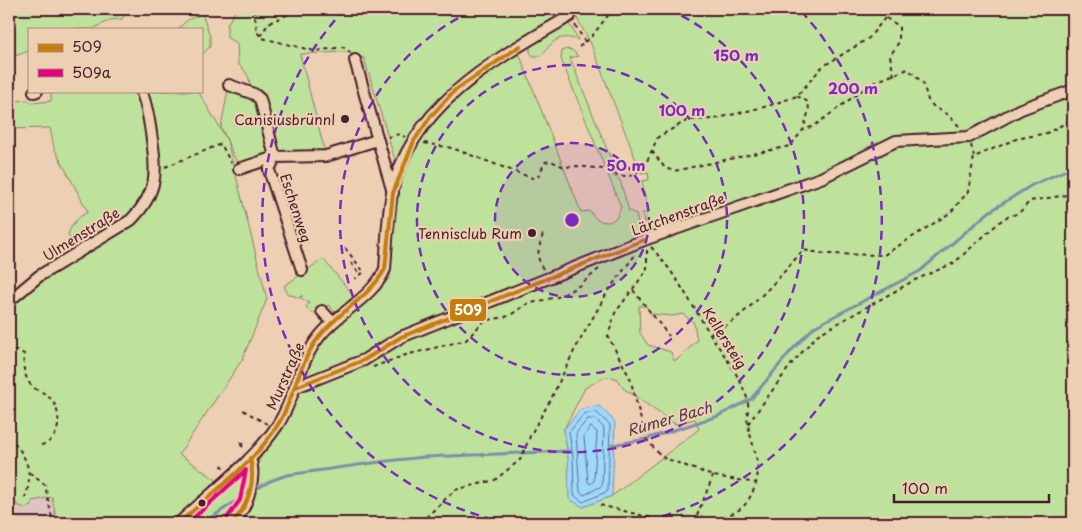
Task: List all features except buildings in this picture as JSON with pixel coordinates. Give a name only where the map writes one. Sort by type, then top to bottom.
[{"type":"street","name":"Murstraße","points":[[250,458],[277,426],[296,387],[309,351],[332,322],[374,287],[381,278],[385,269],[392,193],[414,141],[431,116],[454,91],[520,46],[570,16]]},
{"type":"street","name":"Murstraße","points":[[355,60],[392,193]]},
{"type":"street","name":"Eschenweg","points":[[229,85],[254,94],[260,99],[275,157],[269,170],[302,270]]},
{"type":"street","name":"Lärchenstraße","points":[[296,387],[364,360],[401,337],[644,240],[800,186],[896,140],[969,137],[1021,109],[1073,90]]},
{"type":"street","name":"Ulmenstraße","points":[[9,301],[39,276],[131,220],[143,208],[154,186],[156,171],[151,131],[141,92]]},
{"type":"street","name":"Eschenweg","points":[[239,169],[275,157],[326,156],[377,140]]},
{"type":"street","points":[[322,311],[332,322]]},
{"type":"street","points":[[179,523],[250,458],[253,470],[250,484],[242,509],[231,523]]},
{"type":"lane","points":[[570,16],[578,9]]},
{"type":"path","points":[[254,9],[257,32],[260,36],[315,50],[343,46],[352,53],[355,60]]},
{"type":"path","points":[[260,36],[269,23],[300,9]]},
{"type":"path","points":[[579,47],[613,9]]},
{"type":"path","points":[[377,140],[400,134],[414,141],[452,148],[532,178],[538,177],[545,162],[550,161],[564,167],[603,168],[619,176],[630,176],[639,171],[652,151],[658,137],[688,120],[714,119],[768,106],[797,96],[822,67],[869,38],[892,9]]},
{"type":"path","points":[[570,16],[585,42]]},
{"type":"path","points":[[885,18],[899,26],[898,42],[890,56],[894,76]]},
{"type":"path","points":[[710,334],[727,327],[777,282],[803,250],[826,254],[884,255],[950,213],[968,192],[974,157],[969,137],[948,114],[934,107],[928,100],[923,83],[908,70],[872,82],[814,126],[803,130]]},
{"type":"path","points":[[652,151],[665,168],[674,171],[790,146],[803,130],[809,110],[808,102],[797,96]]},
{"type":"path","points":[[974,157],[1016,138],[1047,133],[1073,119]]},
{"type":"path","points":[[156,171],[222,144],[233,167],[239,169]]},
{"type":"path","points":[[748,424],[790,366],[817,336],[916,280],[954,263],[1004,218],[1019,213],[1030,201],[1073,194]]},
{"type":"path","points":[[543,234],[537,251],[538,260],[549,278]]},
{"type":"path","points":[[644,240],[648,254],[647,270],[615,313],[608,336],[630,378],[646,439],[662,457],[713,476],[757,483]]},
{"type":"path","points":[[420,523],[455,490],[495,480],[520,460],[531,434],[550,401],[574,351],[608,291],[644,240]]},
{"type":"path","name":"Kellersteig","points":[[644,240],[671,269],[710,334],[732,364],[748,400],[748,424],[759,463],[757,483],[746,504],[724,517],[707,523]]},
{"type":"path","points":[[345,248],[358,272]]},
{"type":"path","points":[[369,369],[406,355],[466,340],[484,321],[509,316],[528,304],[561,296],[598,271],[602,257]]},
{"type":"path","points":[[354,263],[364,272],[355,279]]},
{"type":"path","points":[[633,290],[669,336]]},
{"type":"path","points":[[9,373],[11,353],[17,350],[24,354],[22,370],[30,384],[50,398],[54,406],[58,418],[56,436],[48,444],[41,445]]},
{"type":"path","points":[[243,410],[252,417],[271,426]]},
{"type":"path","points":[[9,437],[18,446],[27,461],[30,473],[29,491],[23,502]]},
{"type":"path","points":[[30,473],[45,485],[53,523]]},
{"type":"path","points":[[694,523],[713,476]]},
{"type":"path","points":[[600,505],[672,523]]},
{"type":"shaded area","points":[[9,434],[52,497],[57,523],[9,523]]},
{"type":"green space","points":[[9,9],[130,9],[122,19],[110,20],[95,28],[28,28],[28,51],[9,58]]},
{"type":"green space","points":[[236,9],[568,9],[515,43],[581,212],[590,211],[594,217],[603,222],[610,222],[617,217],[621,207],[607,172],[620,180],[629,211],[636,214],[639,229],[645,227],[642,213],[648,213],[642,181],[649,180],[648,172],[641,173],[591,44],[572,9],[1073,9],[1073,523],[57,523],[52,497],[32,501],[32,506],[24,508],[9,501],[9,301],[78,251],[68,235],[75,221],[88,212],[54,148],[50,128],[9,129],[9,107],[15,101],[28,100],[32,103],[51,101],[51,93],[199,92],[226,138],[221,127],[228,90],[243,93],[250,88],[247,74],[238,64],[237,43],[227,38],[227,25]],"holes":[[[346,52],[364,58],[395,160],[390,173],[395,177],[399,188],[390,277],[384,286],[334,328],[320,344],[311,360],[294,405],[262,455],[253,473],[250,458],[222,484],[179,454],[242,360],[267,299],[227,141],[236,161],[243,162],[265,156],[326,156],[300,54]],[[639,306],[646,306],[651,314],[672,316],[683,314],[694,323],[697,341],[681,357],[674,361],[671,352],[648,345],[640,333]],[[605,377],[616,378],[623,388],[675,424],[695,419],[699,429],[612,496],[583,507],[568,457],[564,429],[585,388]]]},
{"type":"green space","points":[[202,13],[210,37],[210,47],[202,54],[202,28],[179,28],[186,21]]},
{"type":"green space","points":[[567,22],[578,40],[561,38],[553,42],[541,56],[533,56],[530,52],[530,45]]},
{"type":"green space","points":[[566,49],[572,50],[578,56],[570,58],[617,174],[605,168],[561,59],[562,51]]},
{"type":"green space","points":[[323,259],[354,296],[335,313],[329,305],[316,316],[306,307],[309,303],[301,298],[302,295],[300,298],[288,294],[284,286]]},
{"type":"water","points":[[599,406],[615,422],[612,496],[583,507],[569,499],[568,457],[564,429],[581,409]]},
{"type":"waterway","name":"Rumer Bach","points":[[612,445],[646,439],[718,416],[751,399],[790,352],[814,327],[920,271],[989,212],[1032,185],[1073,167]]},
{"type":"waterway","name":"Rumer Bach","points":[[253,491],[270,481],[287,475],[387,461],[425,457],[569,451]]},
{"type":"waterway","name":"Rumer Bach","points":[[203,523],[245,495]]},
{"type":"transit line","name":"509","points":[[179,523],[246,464],[269,438],[284,413],[312,347],[327,328],[371,288],[385,269],[393,193],[414,141],[431,116],[454,91],[520,46]]},
{"type":"transit line","name":"509","points":[[296,387],[364,360],[401,337],[644,240]]},
{"type":"transit line","name":"509","points":[[231,523],[237,517],[250,493],[252,476],[250,458]]},
{"type":"transit line","name":"509a","points":[[188,523],[246,470],[240,500],[227,518]]},
{"type":"place","name":"Canisiusbrünnl","points":[[345,119]]},
{"type":"place","name":"Tennisclub Rum","points":[[532,233]]}]
